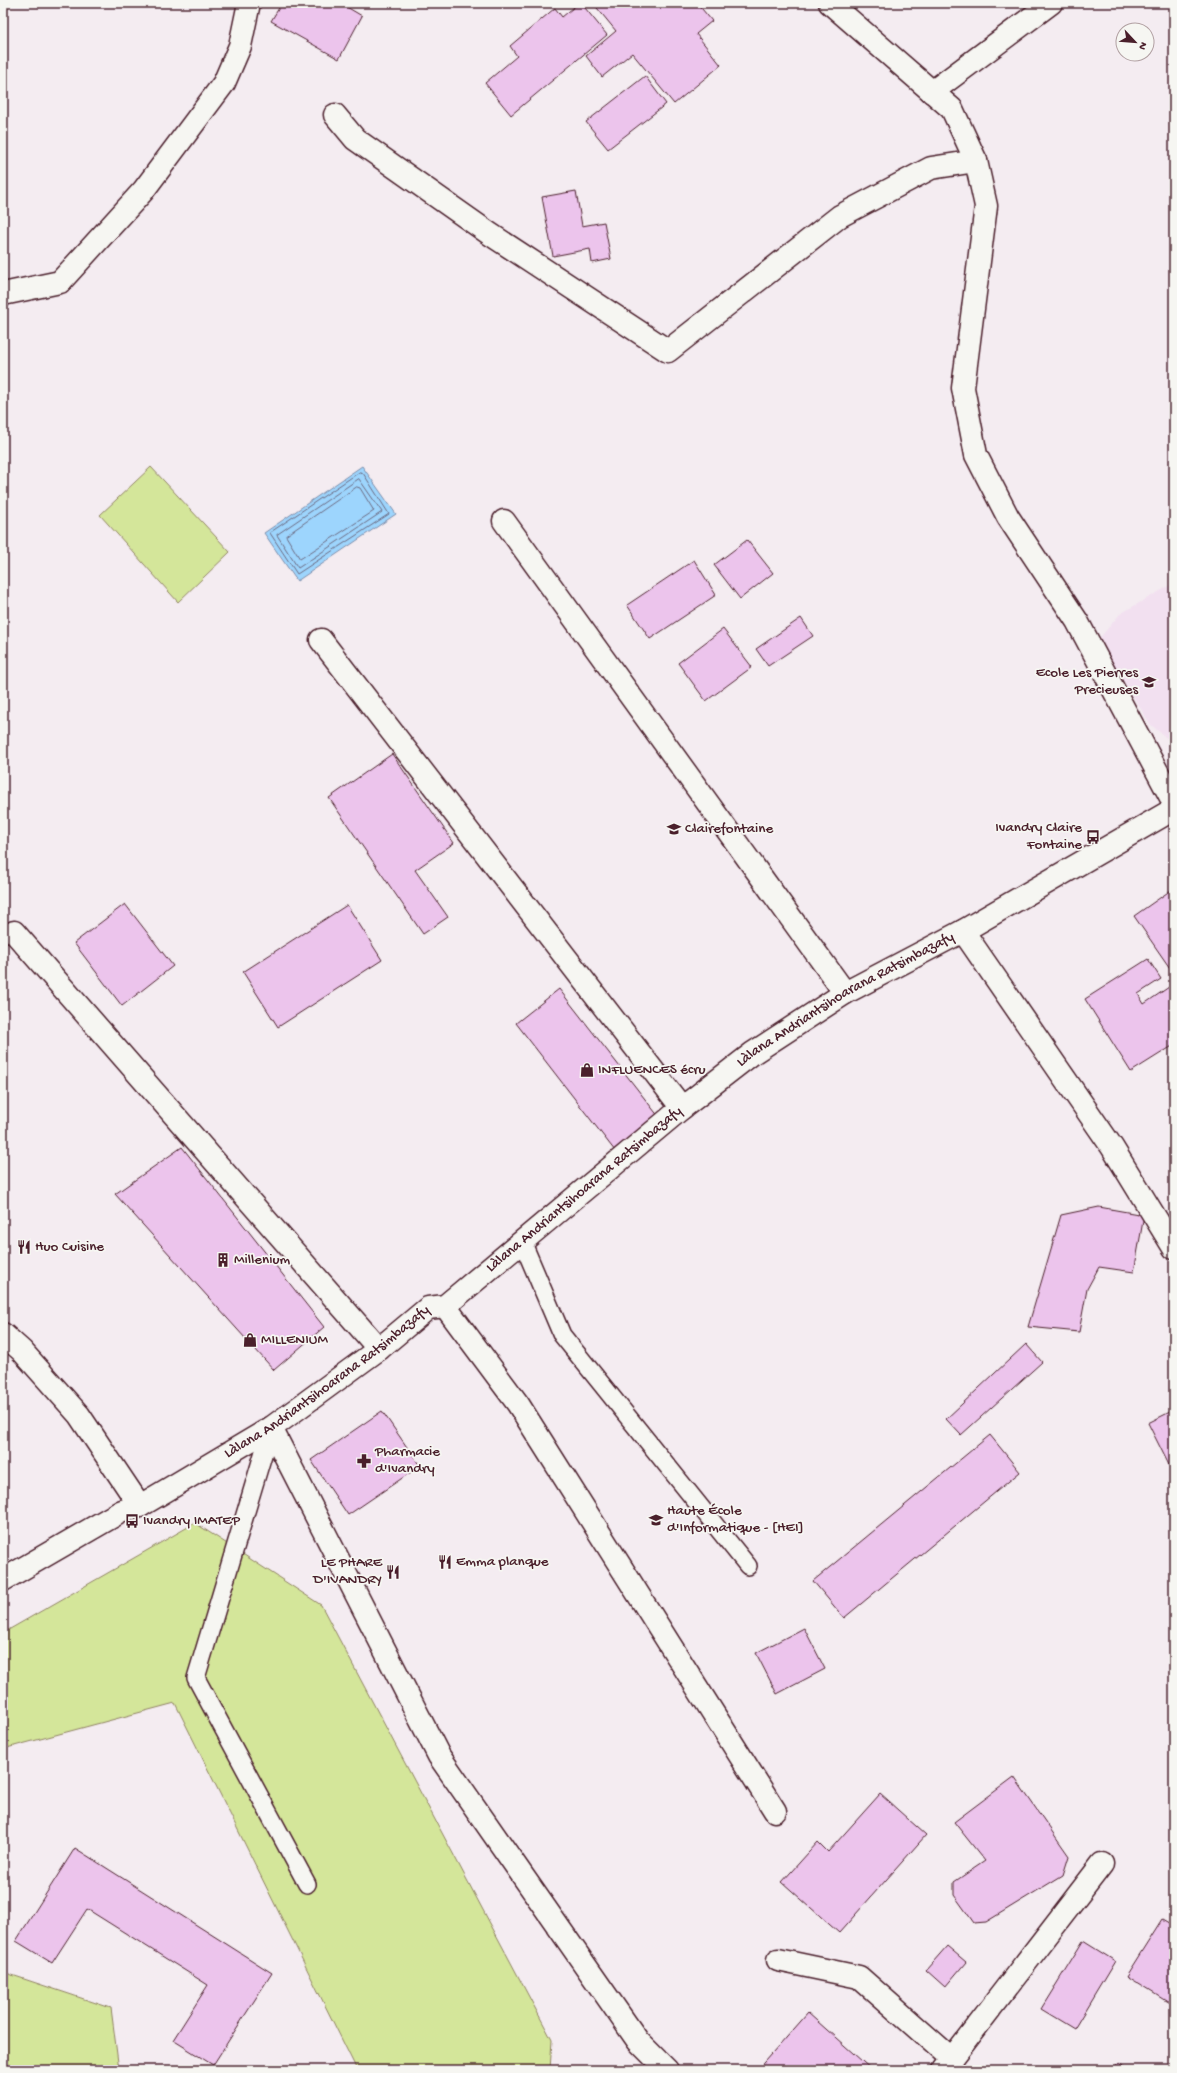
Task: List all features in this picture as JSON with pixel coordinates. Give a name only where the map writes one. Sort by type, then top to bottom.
[{"type":"street","points":[[3,294],[60,282],[143,191],[224,83],[240,46],[249,3]]},
{"type":"street","points":[[830,3],[952,109],[976,161],[986,206],[963,388],[976,455],[1008,517],[1077,622],[1174,803]]},
{"type":"street","points":[[932,92],[1051,3]]},
{"type":"street","points":[[335,115],[355,139],[490,234],[668,351],[840,216],[931,168],[976,161]]},
{"type":"street","points":[[504,521],[845,993]]},
{"type":"street","points":[[321,640],[682,1108]]},
{"type":"street","name":"Làlana Andriantsihoarana Ratsimbazafy","points":[[3,1580],[122,1511],[140,1506],[271,1428],[379,1348],[428,1308],[445,1306],[682,1108],[752,1053],[845,993],[963,932],[1174,809]]},
{"type":"street","points":[[14,932],[379,1348]]},
{"type":"street","points":[[963,932],[1112,1147],[1174,1248]]},
{"type":"street","points":[[445,1306],[518,1404],[775,1811]]},
{"type":"street","points":[[3,1334],[22,1351],[79,1415],[140,1506]]},
{"type":"street","points":[[271,1428],[439,1756],[638,2041],[667,2070]]},
{"type":"street","points":[[778,1960],[859,1977],[948,2065],[1102,1864]]},
{"type":"lane","points":[[522,1241],[562,1335],[748,1566]]},
{"type":"lane","points":[[271,1428],[196,1678],[307,1884]]},
{"type":"shaded area","name":"Ecole Les Pierres Precieuses","points":[[1174,583],[1174,744],[1151,725],[1098,640],[1120,614]]},
{"type":"green space","points":[[151,467],[230,552],[178,602],[100,515]]},
{"type":"green space","points":[[195,1523],[321,1605],[552,2040],[550,2070],[357,2070],[175,1703],[3,1749],[3,1633]]},
{"type":"green space","points":[[3,1972],[111,2008],[119,2070],[3,2070]]},
{"type":"water","points":[[362,466],[396,514],[297,581],[264,533]]},
{"type":"building","points":[[282,3],[340,3],[362,16],[339,59],[271,21]]},
{"type":"building","points":[[581,3],[607,35],[511,115],[485,83],[517,56],[510,46],[555,8],[562,17]]},
{"type":"building","points":[[593,3],[697,3],[712,21],[696,34],[721,65],[674,104],[632,53],[602,77],[586,56],[616,31]]},
{"type":"building","points":[[645,76],[666,104],[608,149],[586,122]]},
{"type":"building","points":[[576,191],[582,226],[604,222],[611,259],[592,263],[590,249],[553,256],[542,197]]},
{"type":"building","points":[[747,540],[773,573],[740,599],[714,565]]},
{"type":"building","points":[[694,560],[716,595],[650,639],[627,605]]},
{"type":"building","points":[[801,618],[813,636],[768,666],[756,649]]},
{"type":"building","points":[[723,629],[752,667],[706,701],[678,663]]},
{"type":"building","points":[[392,754],[454,843],[415,870],[448,917],[423,934],[329,798]]},
{"type":"building","points":[[1174,888],[1174,974],[1134,916]]},
{"type":"building","points":[[125,904],[173,966],[122,1006],[74,943]]},
{"type":"building","points":[[347,905],[382,960],[278,1027],[243,972]]},
{"type":"building","points":[[1148,959],[1161,979],[1138,994],[1144,1004],[1169,987],[1174,995],[1174,1045],[1131,1072],[1085,999]]},
{"type":"building","name":"INFLUENCES écru","points":[[559,989],[659,1117],[615,1151],[516,1023]]},
{"type":"building","name":"Millenium","points":[[182,1147],[324,1327],[274,1370],[115,1194]]},
{"type":"building","points":[[1099,1207],[1144,1215],[1134,1272],[1099,1267],[1087,1289],[1079,1332],[1028,1327],[1061,1215]]},
{"type":"building","points":[[1026,1344],[1042,1362],[961,1435],[946,1419]]},
{"type":"building","points":[[1174,1410],[1174,1475],[1148,1423]]},
{"type":"building","points":[[382,1411],[420,1466],[348,1515],[311,1460]]},
{"type":"building","points":[[990,1435],[1020,1472],[844,1618],[813,1581]]},
{"type":"building","points":[[804,1628],[825,1669],[777,1694],[756,1653]]},
{"type":"building","points":[[1014,1777],[1069,1856],[1063,1875],[986,1922],[974,1923],[954,1895],[954,1882],[985,1861],[954,1822]]},
{"type":"building","points":[[880,1794],[926,1835],[839,1933],[782,1882],[818,1842],[828,1852]]},
{"type":"building","points":[[75,1848],[272,1973],[213,2065],[173,2040],[208,1985],[87,1909],[52,1963],[16,1941]]},
{"type":"building","points":[[1162,1919],[1174,1926],[1174,2006],[1126,1976]]},
{"type":"building","points":[[1083,1941],[1115,1961],[1074,2029],[1041,2009]]},
{"type":"building","points":[[947,1946],[966,1962],[945,1987],[926,1970]]},
{"type":"building","points":[[808,2013],[872,2070],[758,2070]]},
{"type":"building","points":[[1118,2063],[1127,2070],[1112,2070]]},
{"type":"place","name":"Ecole Les Pierres Precieuses","points":[[1149,682]]},
{"type":"place","name":"Clairefontaine","points":[[674,829]]},
{"type":"place","name":"Ivandry Claire Fontaine","points":[[1093,837]]},
{"type":"place","name":"INFLUENCES écru","points":[[587,1070]]},
{"type":"place","name":"Huo Cuisine","points":[[24,1247]]},
{"type":"place","name":"Millenium","points":[[223,1260]]},
{"type":"place","name":"MILLENIUM","points":[[250,1340]]},
{"type":"place","name":"Pharmacie d'Ivandry","points":[[364,1461]]},
{"type":"place","name":"Haute École d'Informatique - [HEI]","points":[[656,1520]]},
{"type":"place","name":"Ivandry IMATEP","points":[[132,1521]]},
{"type":"place","name":"Emma planque","points":[[445,1562]]},
{"type":"place","name":"LE PHARE D'IVANDRY","points":[[393,1572]]}]
